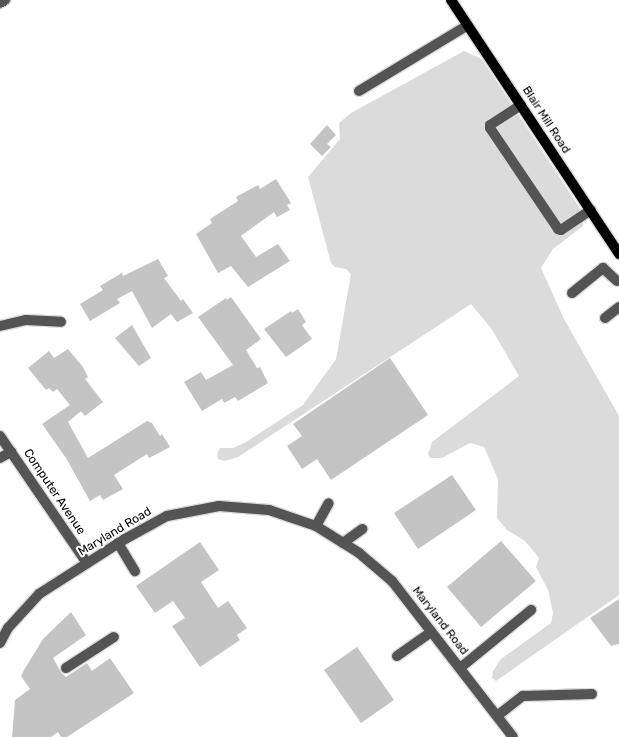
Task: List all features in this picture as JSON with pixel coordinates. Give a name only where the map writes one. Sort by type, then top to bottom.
[{"type":"main road","name":"Blair Mill Road","points":[[452,0],[619,254]]},
{"type":"street","points":[[0,3],[5,0]]},
{"type":"street","points":[[359,91],[468,25]]},
{"type":"street","points":[[521,105],[490,124],[490,128],[558,229],[561,230],[590,210]]},
{"type":"street","points":[[572,293],[603,268],[618,283]]},
{"type":"street","points":[[605,318],[619,307]]},
{"type":"street","points":[[0,326],[26,320],[61,322]]},
{"type":"street","name":"Computer Avenue","points":[[0,436],[87,563]]},
{"type":"street","points":[[0,458],[10,452]]},
{"type":"street","points":[[316,526],[329,503]]},
{"type":"street","name":"Maryland Road","points":[[0,643],[8,628],[39,594],[118,543],[167,516],[219,506],[269,510],[316,526],[343,543],[392,581],[513,737]]},
{"type":"street","points":[[343,543],[362,529]]},
{"type":"street","points":[[118,543],[136,571]]},
{"type":"street","points":[[460,668],[531,610]]},
{"type":"street","points":[[397,656],[431,632]]},
{"type":"street","points":[[66,668],[114,637]]},
{"type":"street","points":[[497,716],[523,696],[592,694]]},
{"type":"shaded area","points":[[464,51],[482,59],[583,213],[583,226],[553,249],[541,268],[564,319],[619,416],[619,595],[496,681],[492,678],[493,671],[501,659],[551,623],[553,613],[548,590],[536,567],[539,558],[525,541],[507,530],[497,518],[498,479],[484,447],[470,443],[442,458],[430,458],[428,454],[432,442],[519,376],[491,328],[471,304],[238,457],[225,461],[218,459],[217,454],[220,448],[233,448],[246,442],[303,405],[336,359],[351,274],[346,269],[335,267],[331,263],[308,177],[340,139],[339,123],[351,113]]},
{"type":"building","points":[[327,125],[336,135],[327,144],[331,147],[322,156],[310,144]]},
{"type":"building","points":[[276,179],[291,203],[287,205],[290,210],[277,217],[274,212],[241,236],[256,257],[278,244],[290,261],[248,287],[231,266],[218,273],[196,234],[212,223],[210,219],[238,201],[236,197],[258,185],[260,189]]},
{"type":"building","points":[[158,259],[168,276],[164,278],[181,301],[183,299],[193,313],[177,322],[171,314],[152,328],[132,291],[117,299],[120,303],[90,321],[80,304],[103,290],[100,286],[122,273],[123,276]]},
{"type":"building","points":[[231,297],[261,339],[246,350],[257,368],[260,367],[268,383],[238,401],[235,397],[224,403],[222,399],[202,411],[184,382],[201,372],[206,380],[233,365],[198,317],[226,298],[227,300]]},
{"type":"building","points":[[298,309],[306,322],[302,325],[312,339],[286,357],[264,329],[291,311],[292,313]]},
{"type":"building","points":[[132,325],[151,358],[139,366],[115,338]]},
{"type":"building","points":[[68,349],[83,367],[88,377],[85,379],[103,402],[85,416],[81,411],[68,422],[88,458],[147,421],[152,423],[160,436],[162,434],[170,447],[149,458],[147,454],[114,475],[123,489],[103,500],[100,495],[90,501],[66,458],[42,424],[70,405],[57,389],[53,392],[49,388],[46,390],[28,368],[49,351],[54,358]]},
{"type":"building","points":[[390,358],[428,415],[331,480],[317,459],[302,469],[287,446],[302,436],[293,424]]},
{"type":"building","points":[[452,475],[476,510],[418,549],[394,513]]},
{"type":"building","points":[[501,541],[536,581],[481,627],[447,587]]},
{"type":"building","points":[[200,542],[219,570],[201,582],[218,608],[228,601],[247,628],[237,635],[240,640],[200,667],[172,626],[185,618],[173,601],[155,613],[136,586]]},
{"type":"building","points":[[619,599],[619,644],[611,646],[590,618]]},
{"type":"building","points":[[71,612],[86,635],[53,658],[61,672],[66,677],[87,663],[92,671],[110,658],[134,693],[67,737],[61,737],[58,732],[51,737],[12,737],[15,700],[30,689],[21,676],[43,639]]},
{"type":"building","points":[[357,647],[394,700],[361,723],[324,670]]}]
